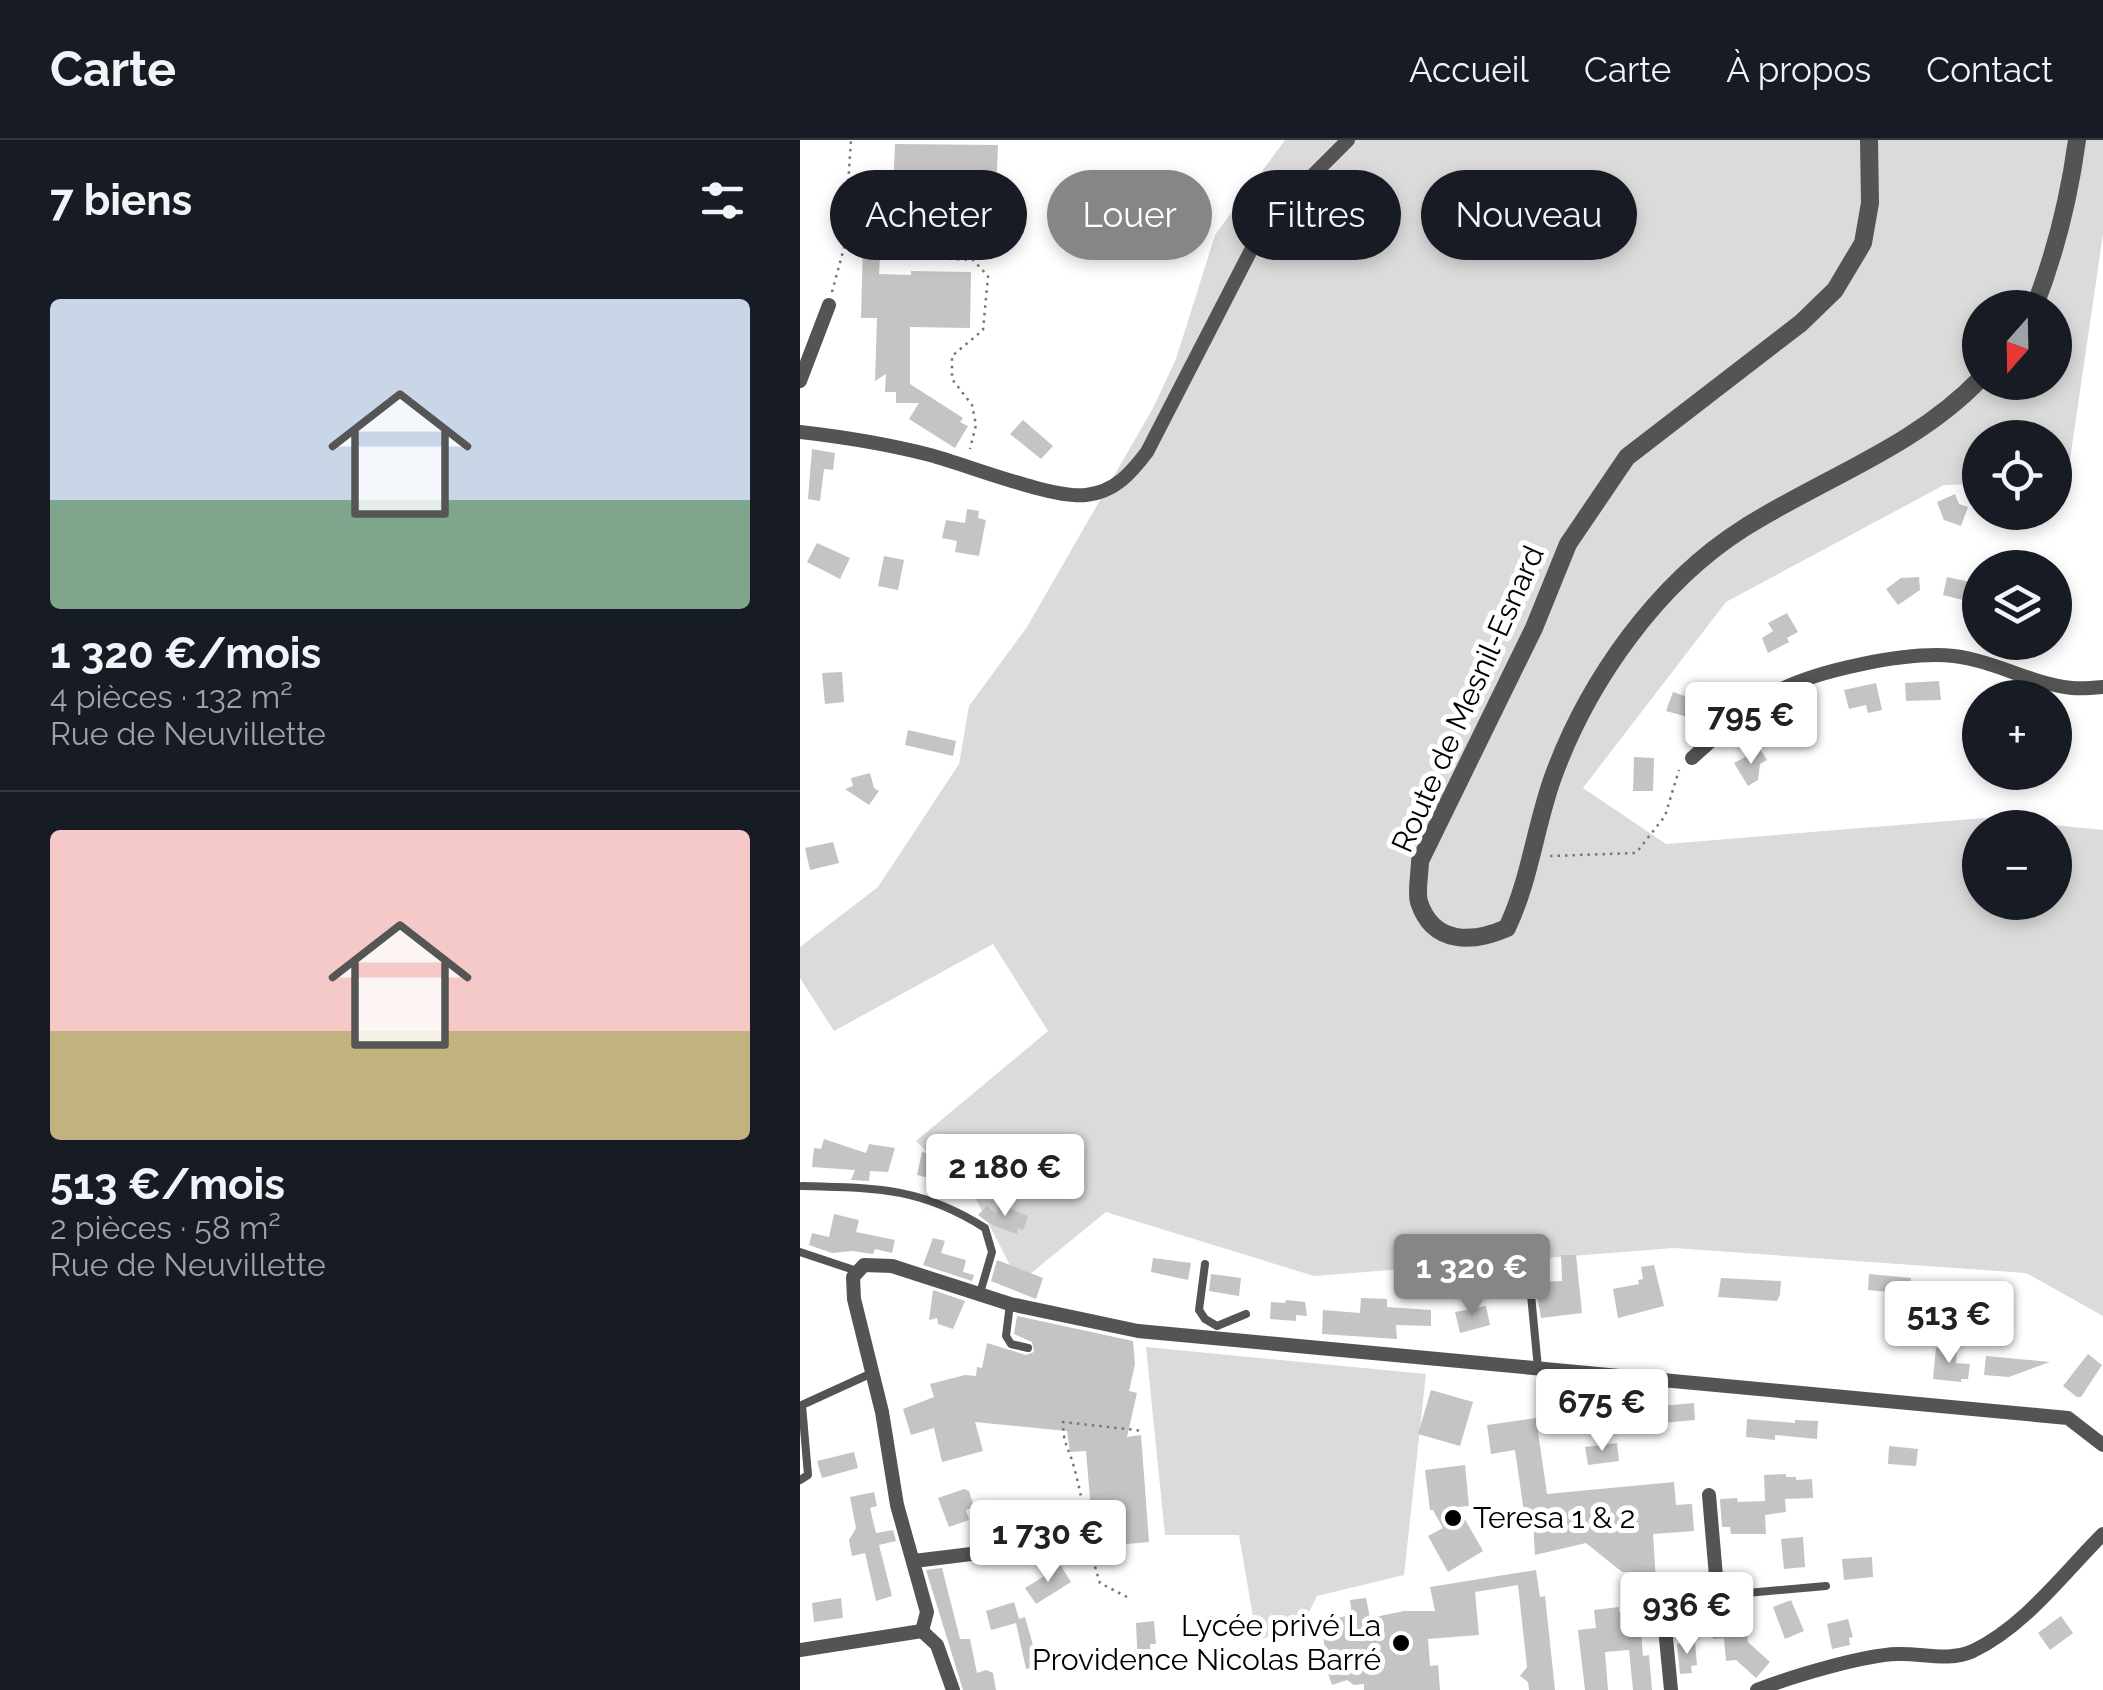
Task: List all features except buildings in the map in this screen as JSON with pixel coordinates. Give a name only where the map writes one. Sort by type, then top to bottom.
[{"type":"street","points":[[800,432],[870,441],[1067,496],[1091,495],[1118,484],[1147,452],[1265,223],[1348,140]]},
{"type":"street","name":"Route de Mesnil-Esnard","points":[[1869,140],[1870,203],[1863,243],[1835,290],[1801,323],[1627,457],[1568,544],[1534,628],[1420,861],[1418,900],[1432,927],[1455,937],[1482,940],[1507,928],[1522,896],[1554,774],[1579,720],[1614,658],[1668,592],[1703,558],[1743,528],[1892,446],[1952,409],[1962,398]]},
{"type":"street","points":[[2041,290],[2056,253],[2077,140]]},
{"type":"street","points":[[800,381],[828,314]]},
{"type":"street","points":[[1692,758],[1734,720],[1777,691],[1826,674],[1910,656],[1953,656],[2072,688],[2103,687]]},
{"type":"street","points":[[922,1631],[927,1612],[897,1505],[854,1299],[852,1277],[864,1265],[892,1266],[1010,1304],[1138,1331],[1216,1332],[1538,1368],[2068,1418],[2103,1445]]},
{"type":"street","points":[[1671,1690],[1665,1628],[1668,1614],[1712,1601],[1717,1588],[1709,1495]]},
{"type":"street","points":[[1757,1690],[1895,1654],[1951,1658],[1972,1651],[2012,1626],[2103,1534]]},
{"type":"street","points":[[914,1561],[1004,1550]]},
{"type":"street","points":[[800,1650],[922,1631],[937,1644],[953,1690]]},
{"type":"lane","points":[[802,1186],[904,1191],[959,1211],[985,1228],[992,1252],[980,1293]]},
{"type":"lane","points":[[800,1252],[858,1271]]},
{"type":"lane","points":[[1205,1264],[1199,1310],[1205,1319],[1216,1332],[1246,1314]]},
{"type":"lane","points":[[1518,1284],[1531,1295],[1538,1368]]},
{"type":"lane","points":[[1010,1304],[1006,1336],[1011,1344],[1028,1348]]},
{"type":"lane","points":[[800,1480],[808,1475],[802,1405],[872,1373]]},
{"type":"lane","points":[[1714,1596],[1826,1586]]},
{"type":"path","points":[[828,314],[844,248],[851,140]]},
{"type":"path","points":[[966,466],[976,425],[972,405],[952,379],[952,356],[982,330],[988,276],[973,260]]},
{"type":"path","points":[[1532,856],[1636,853],[1665,816],[1682,758],[1692,758]]},
{"type":"path","points":[[1128,1597],[1100,1583],[1090,1555],[1074,1463],[1063,1444],[1063,1422],[1144,1431]]},
{"type":"shaded area","points":[[1285,140],[2103,140],[2103,234],[2072,446],[2072,420],[1962,420],[1962,484],[1944,485],[1726,602],[1583,788],[1666,844],[1962,820],[1962,920],[2072,920],[2072,827],[2103,830],[2103,1316],[2026,1273],[1674,1248],[1314,1276],[1106,1212],[1019,1283],[977,1201],[916,1141],[1048,1031],[993,944],[834,1031],[800,978],[800,947],[878,887],[959,764],[969,706],[1027,627],[1153,408],[1176,359],[1207,260],[1212,260],[1212,245],[1232,212],[1232,260],[1401,260],[1401,170],[1263,170]]},
{"type":"shaded area","points":[[1146,1347],[1426,1374],[1404,1575],[1317,1596],[1301,1628],[1257,1640],[1239,1535],[1165,1535]]},
{"type":"place","name":"Teresa 1 & 2","points":[[1453,1518]]},
{"type":"place","name":"Lycée privé La Providence Nicolas Barré","points":[[1401,1643]]}]
